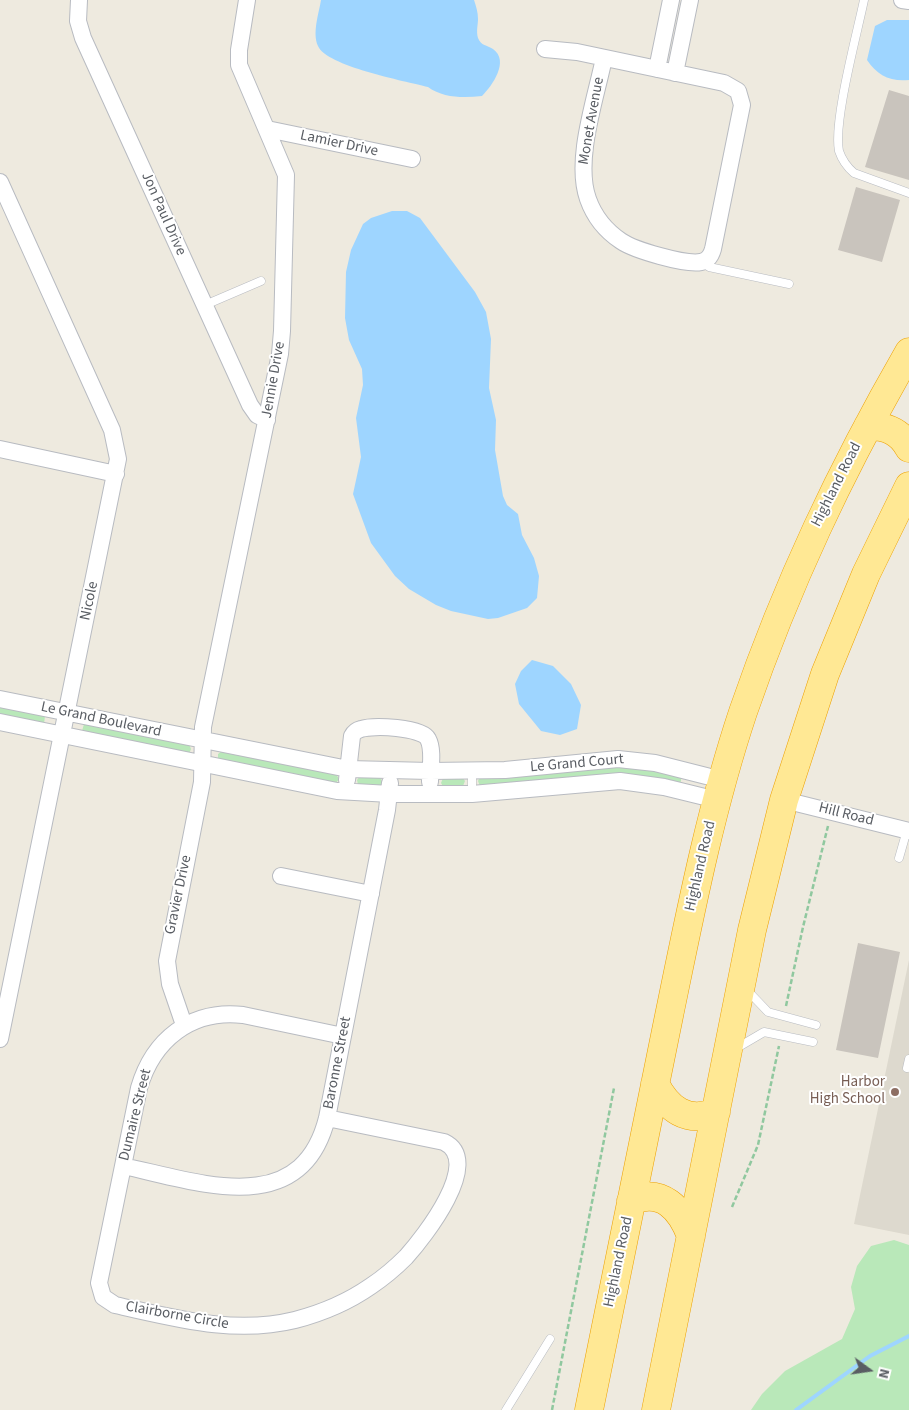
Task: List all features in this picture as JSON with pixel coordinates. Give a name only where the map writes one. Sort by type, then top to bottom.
[{"type":"highway","name":"Highland Road","points":[[589,1410],[698,878],[719,790],[743,713],[792,580],[817,525],[909,352]]},
{"type":"highway","points":[[868,426],[886,427],[896,432],[909,448]]},
{"type":"highway","points":[[656,1410],[741,984],[762,884],[784,800],[825,674],[866,574],[909,486]]},
{"type":"highway","points":[[655,1084],[666,1103],[682,1114],[699,1117],[716,1112]]},
{"type":"highway","points":[[632,1201],[648,1196],[665,1200],[680,1213],[690,1236]]},
{"type":"street","name":"Jon Paul Drive","points":[[79,0],[77,15],[80,33],[254,412],[267,420]]},
{"type":"street","name":"Jennie Drive","points":[[202,764],[203,727],[267,420],[281,343],[286,181],[283,163],[239,65],[239,50],[247,0]]},
{"type":"street","points":[[657,69],[671,0]]},
{"type":"street","points":[[675,72],[690,0]]},
{"type":"street","points":[[902,0],[909,1]]},
{"type":"street","points":[[545,49],[577,52],[604,58]]},
{"type":"street","name":"Monet Avenue","points":[[604,58],[657,69],[729,84],[738,91],[742,105],[713,249],[709,257],[703,262],[693,262],[653,254],[632,247],[611,233],[593,210],[585,188],[583,160],[604,58]]},
{"type":"street","name":"Lamier Drive","points":[[267,129],[412,159]]},
{"type":"street","name":"Nicole","points":[[0,182],[115,437],[118,454],[116,474],[0,1039]]},
{"type":"street","points":[[0,449],[116,474]]},
{"type":"street","name":"Le Grand Boulevard","points":[[0,699],[202,741]]},
{"type":"street","name":"Le Grand Boulevard","points":[[0,722],[202,764]]},
{"type":"street","points":[[346,792],[352,736],[359,730],[368,728],[415,730],[422,732],[427,737],[430,746],[430,794]]},
{"type":"street","name":"Le Grand Court","points":[[202,741],[348,769],[390,771],[472,771],[539,767],[605,760],[630,760],[669,766],[719,790]]},
{"type":"street","name":"Le Grand Court","points":[[202,764],[346,792],[472,794],[620,781],[664,787],[719,790]]},
{"type":"street","name":"Gravier Drive","points":[[184,1025],[170,984],[168,960],[202,782],[202,764]]},
{"type":"street","name":"Baronne Street","points":[[123,1166],[224,1187],[246,1188],[264,1186],[280,1180],[301,1165],[316,1146],[327,1118],[390,794],[390,771]]},
{"type":"street","name":"Hill Road","points":[[784,800],[908,830]]},
{"type":"street","points":[[281,876],[371,894]]},
{"type":"street","name":"Dumaire Street","points":[[100,1290],[99,1283],[145,1070],[158,1048],[184,1025],[209,1016],[234,1014],[343,1036]]},
{"type":"street","name":"Clairborne Circle","points":[[100,1290],[105,1299],[115,1306],[206,1324],[246,1327],[279,1323],[313,1315],[344,1302],[378,1281],[405,1257],[433,1222],[458,1171],[458,1156],[454,1149],[444,1142],[327,1118]]},
{"type":"lane","points":[[864,0],[841,112],[839,151],[848,168],[854,173],[909,193]]},
{"type":"lane","points":[[703,262],[708,268],[789,284]]},
{"type":"lane","points":[[205,306],[261,281]]},
{"type":"lane","points":[[472,771],[472,794]]},
{"type":"lane","points":[[899,858],[908,830]]},
{"type":"lane","points":[[741,984],[768,1012],[816,1025]]},
{"type":"lane","points":[[727,1054],[764,1032],[813,1042]]},
{"type":"lane","points":[[506,1410],[550,1339]]},
{"type":"path","points":[[786,1006],[826,830]]},
{"type":"path","points":[[732,1206],[758,1145],[779,1043]]},
{"type":"path","points":[[552,1410],[614,1088]]},
{"type":"shaded area","name":"Harbor High School","points":[[909,960],[909,1235],[854,1224]]},
{"type":"green space","points":[[0,704],[45,716],[44,724],[0,717]]},
{"type":"green space","points":[[84,724],[189,744],[191,749],[189,754],[82,731]]},
{"type":"green space","points":[[222,751],[336,774],[339,779],[336,783],[218,759],[218,754]]},
{"type":"green space","points":[[630,765],[681,776],[681,781],[680,783],[480,786],[478,781],[480,777]]},
{"type":"green space","points":[[360,776],[380,777],[383,784],[381,786],[358,785],[357,780]]},
{"type":"green space","points":[[462,777],[465,781],[463,786],[444,788],[441,783],[443,778]]},
{"type":"green space","points":[[894,1240],[909,1245],[909,1410],[751,1410],[762,1394],[785,1371],[842,1339],[855,1309],[851,1287],[857,1266],[871,1246]]},
{"type":"water","points":[[321,0],[474,0],[478,14],[478,38],[482,44],[493,49],[498,54],[500,67],[498,73],[482,96],[453,96],[434,91],[428,87],[367,72],[335,60],[324,53],[316,41]]},
{"type":"water","points":[[887,20],[909,20],[909,80],[890,79],[875,70],[867,60],[875,26]]},
{"type":"water","points":[[392,211],[407,211],[420,218],[475,292],[486,312],[491,339],[489,388],[496,420],[495,450],[503,496],[507,505],[518,514],[522,535],[534,558],[539,576],[537,598],[527,608],[498,618],[488,619],[451,611],[436,605],[409,589],[395,576],[371,543],[353,494],[361,457],[356,418],[363,385],[362,369],[349,340],[345,318],[346,272],[351,250],[363,224],[371,218]]},
{"type":"water","points":[[532,660],[553,666],[571,684],[581,705],[577,729],[560,735],[541,731],[519,704],[515,684],[521,671]]},
{"type":"building","points":[[889,90],[909,96],[909,180],[865,167]]},
{"type":"building","points":[[856,187],[900,200],[882,262],[838,250]]},
{"type":"building","points":[[858,943],[900,952],[878,1058],[836,1050]]},
{"type":"waterway","points":[[796,1410],[870,1356],[909,1336]]},
{"type":"place","name":"Harbor High School","points":[[895,1092]]}]
